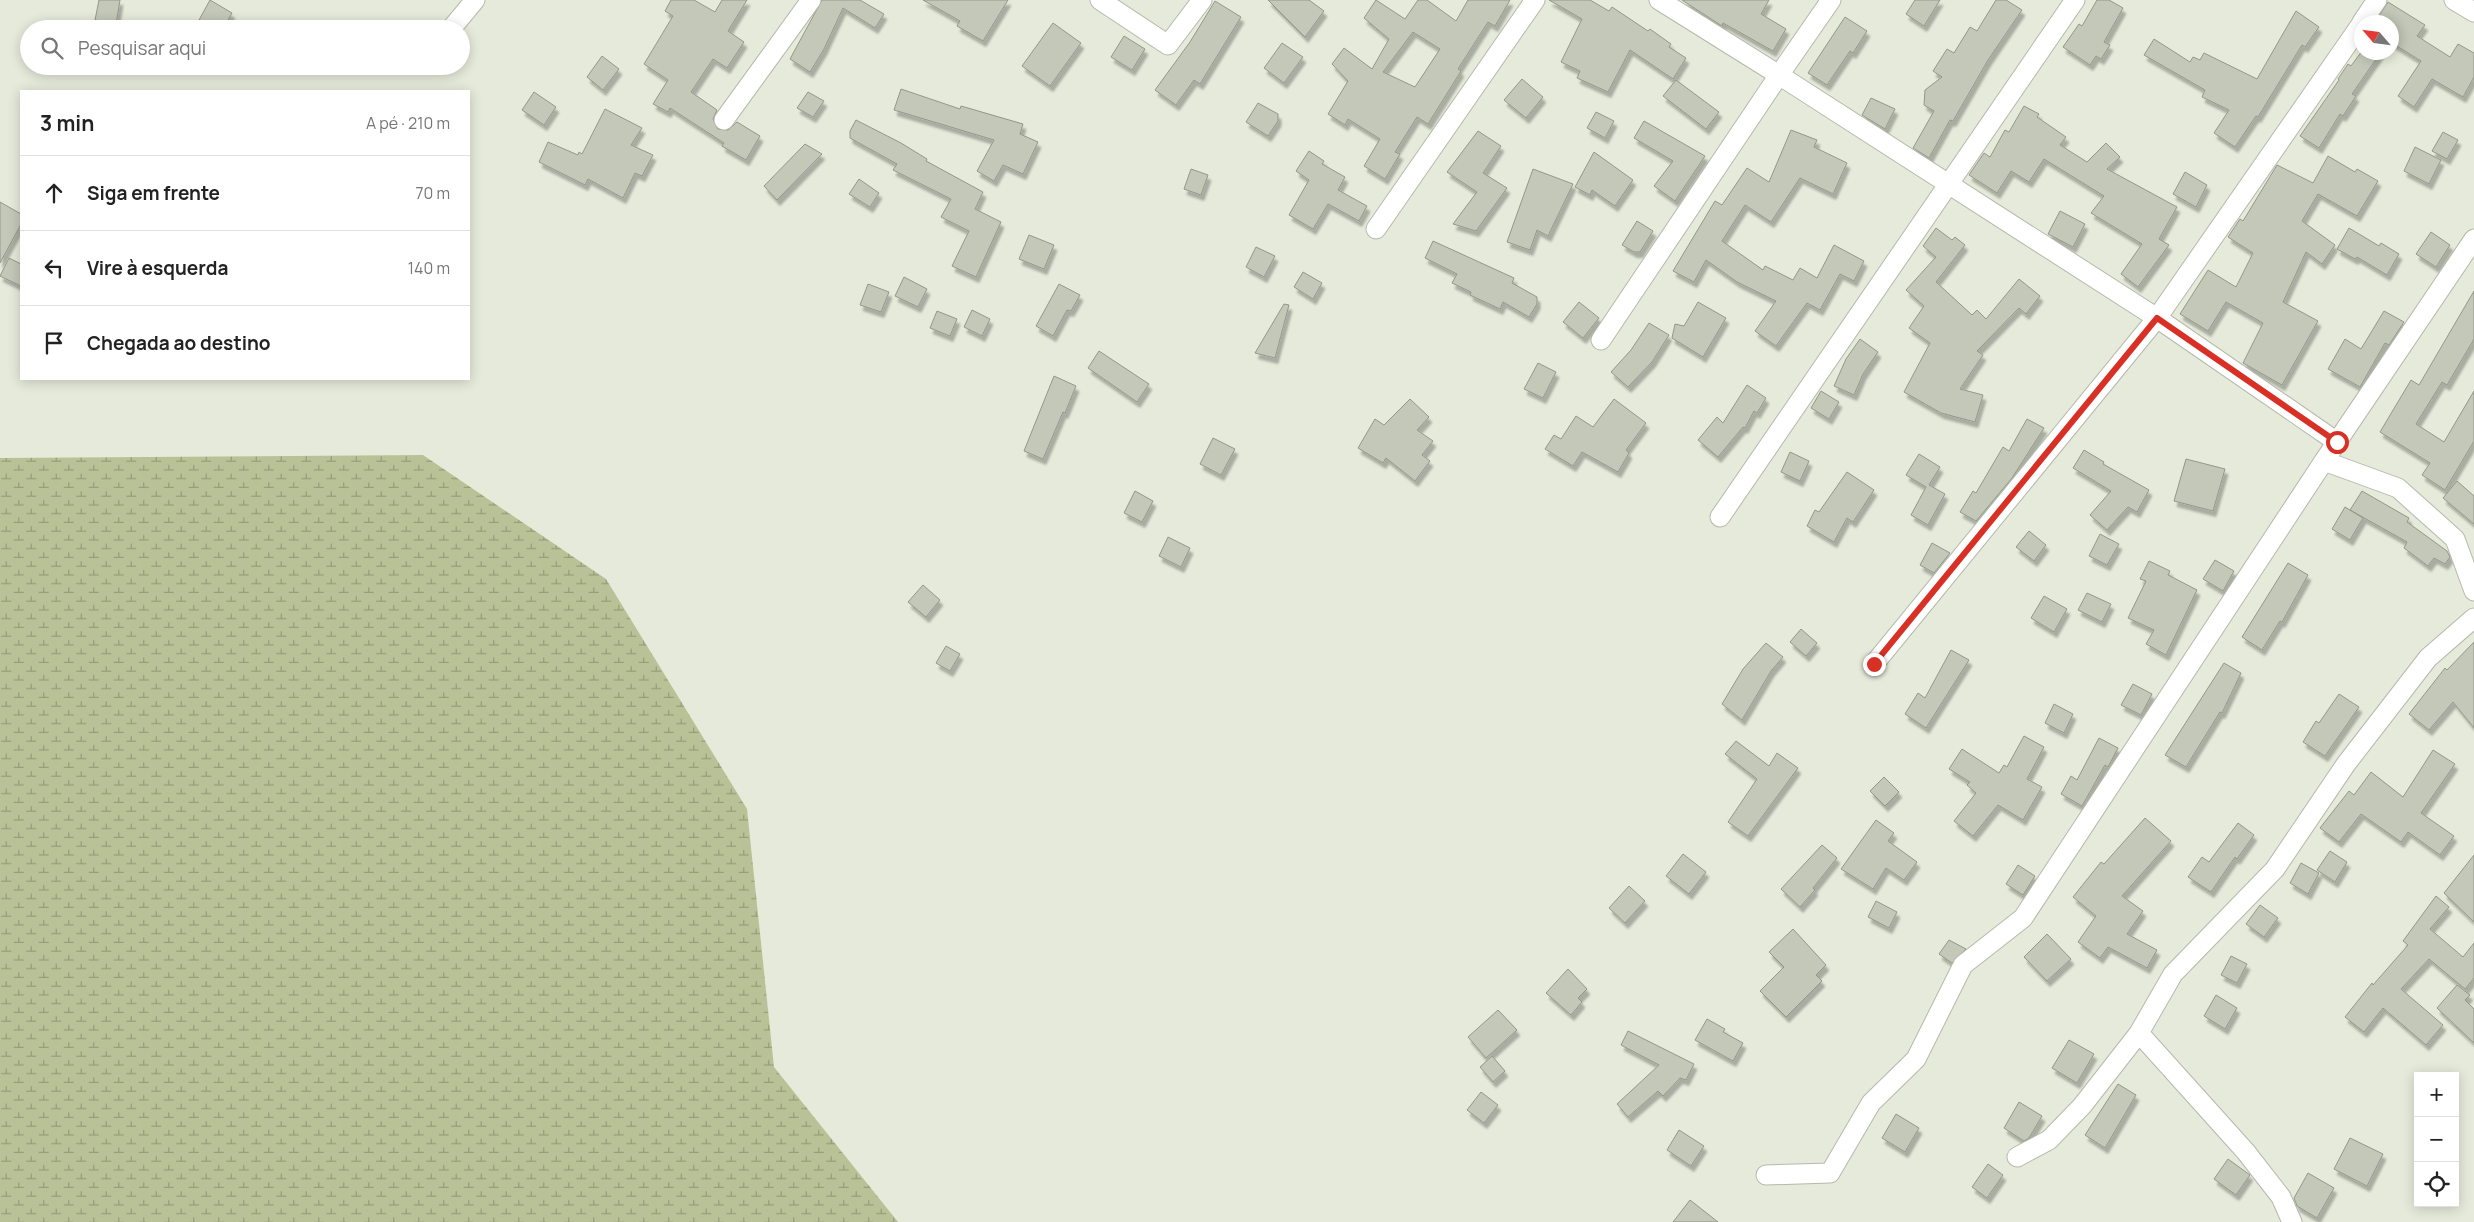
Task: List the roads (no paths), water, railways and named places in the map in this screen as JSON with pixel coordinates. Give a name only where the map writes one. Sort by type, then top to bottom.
[{"type":"street","points":[[458,20],[475,0]]},
{"type":"street","points":[[724,120],[811,0]]},
{"type":"street","points":[[1100,0],[1168,45],[1202,0]]},
{"type":"street","points":[[1376,229],[1535,0]]},
{"type":"street","points":[[1659,0],[2157,318],[2337,442]]},
{"type":"street","points":[[1601,340],[1779,75],[1832,0]]},
{"type":"street","points":[[1720,517],[1950,185],[2075,0]]},
{"type":"street","points":[[2367,15],[2377,0]]},
{"type":"street","points":[[2454,0],[2474,12]]},
{"type":"street","points":[[1874,664],[2157,318],[2354,35]]},
{"type":"street","points":[[1766,1175],[1830,1173],[1871,1104],[1916,1059],[1963,965],[2023,918],[2324,460],[2474,239]]},
{"type":"street","points":[[2324,460],[2398,488],[2454,538],[2474,588]]},
{"type":"street","points":[[2017,1157],[2049,1140],[2082,1106],[2139,1033],[2173,974],[2275,868],[2346,764],[2428,658],[2474,618]]},
{"type":"street","points":[[2139,1033],[2246,1152],[2281,1197],[2292,1222]]}]
